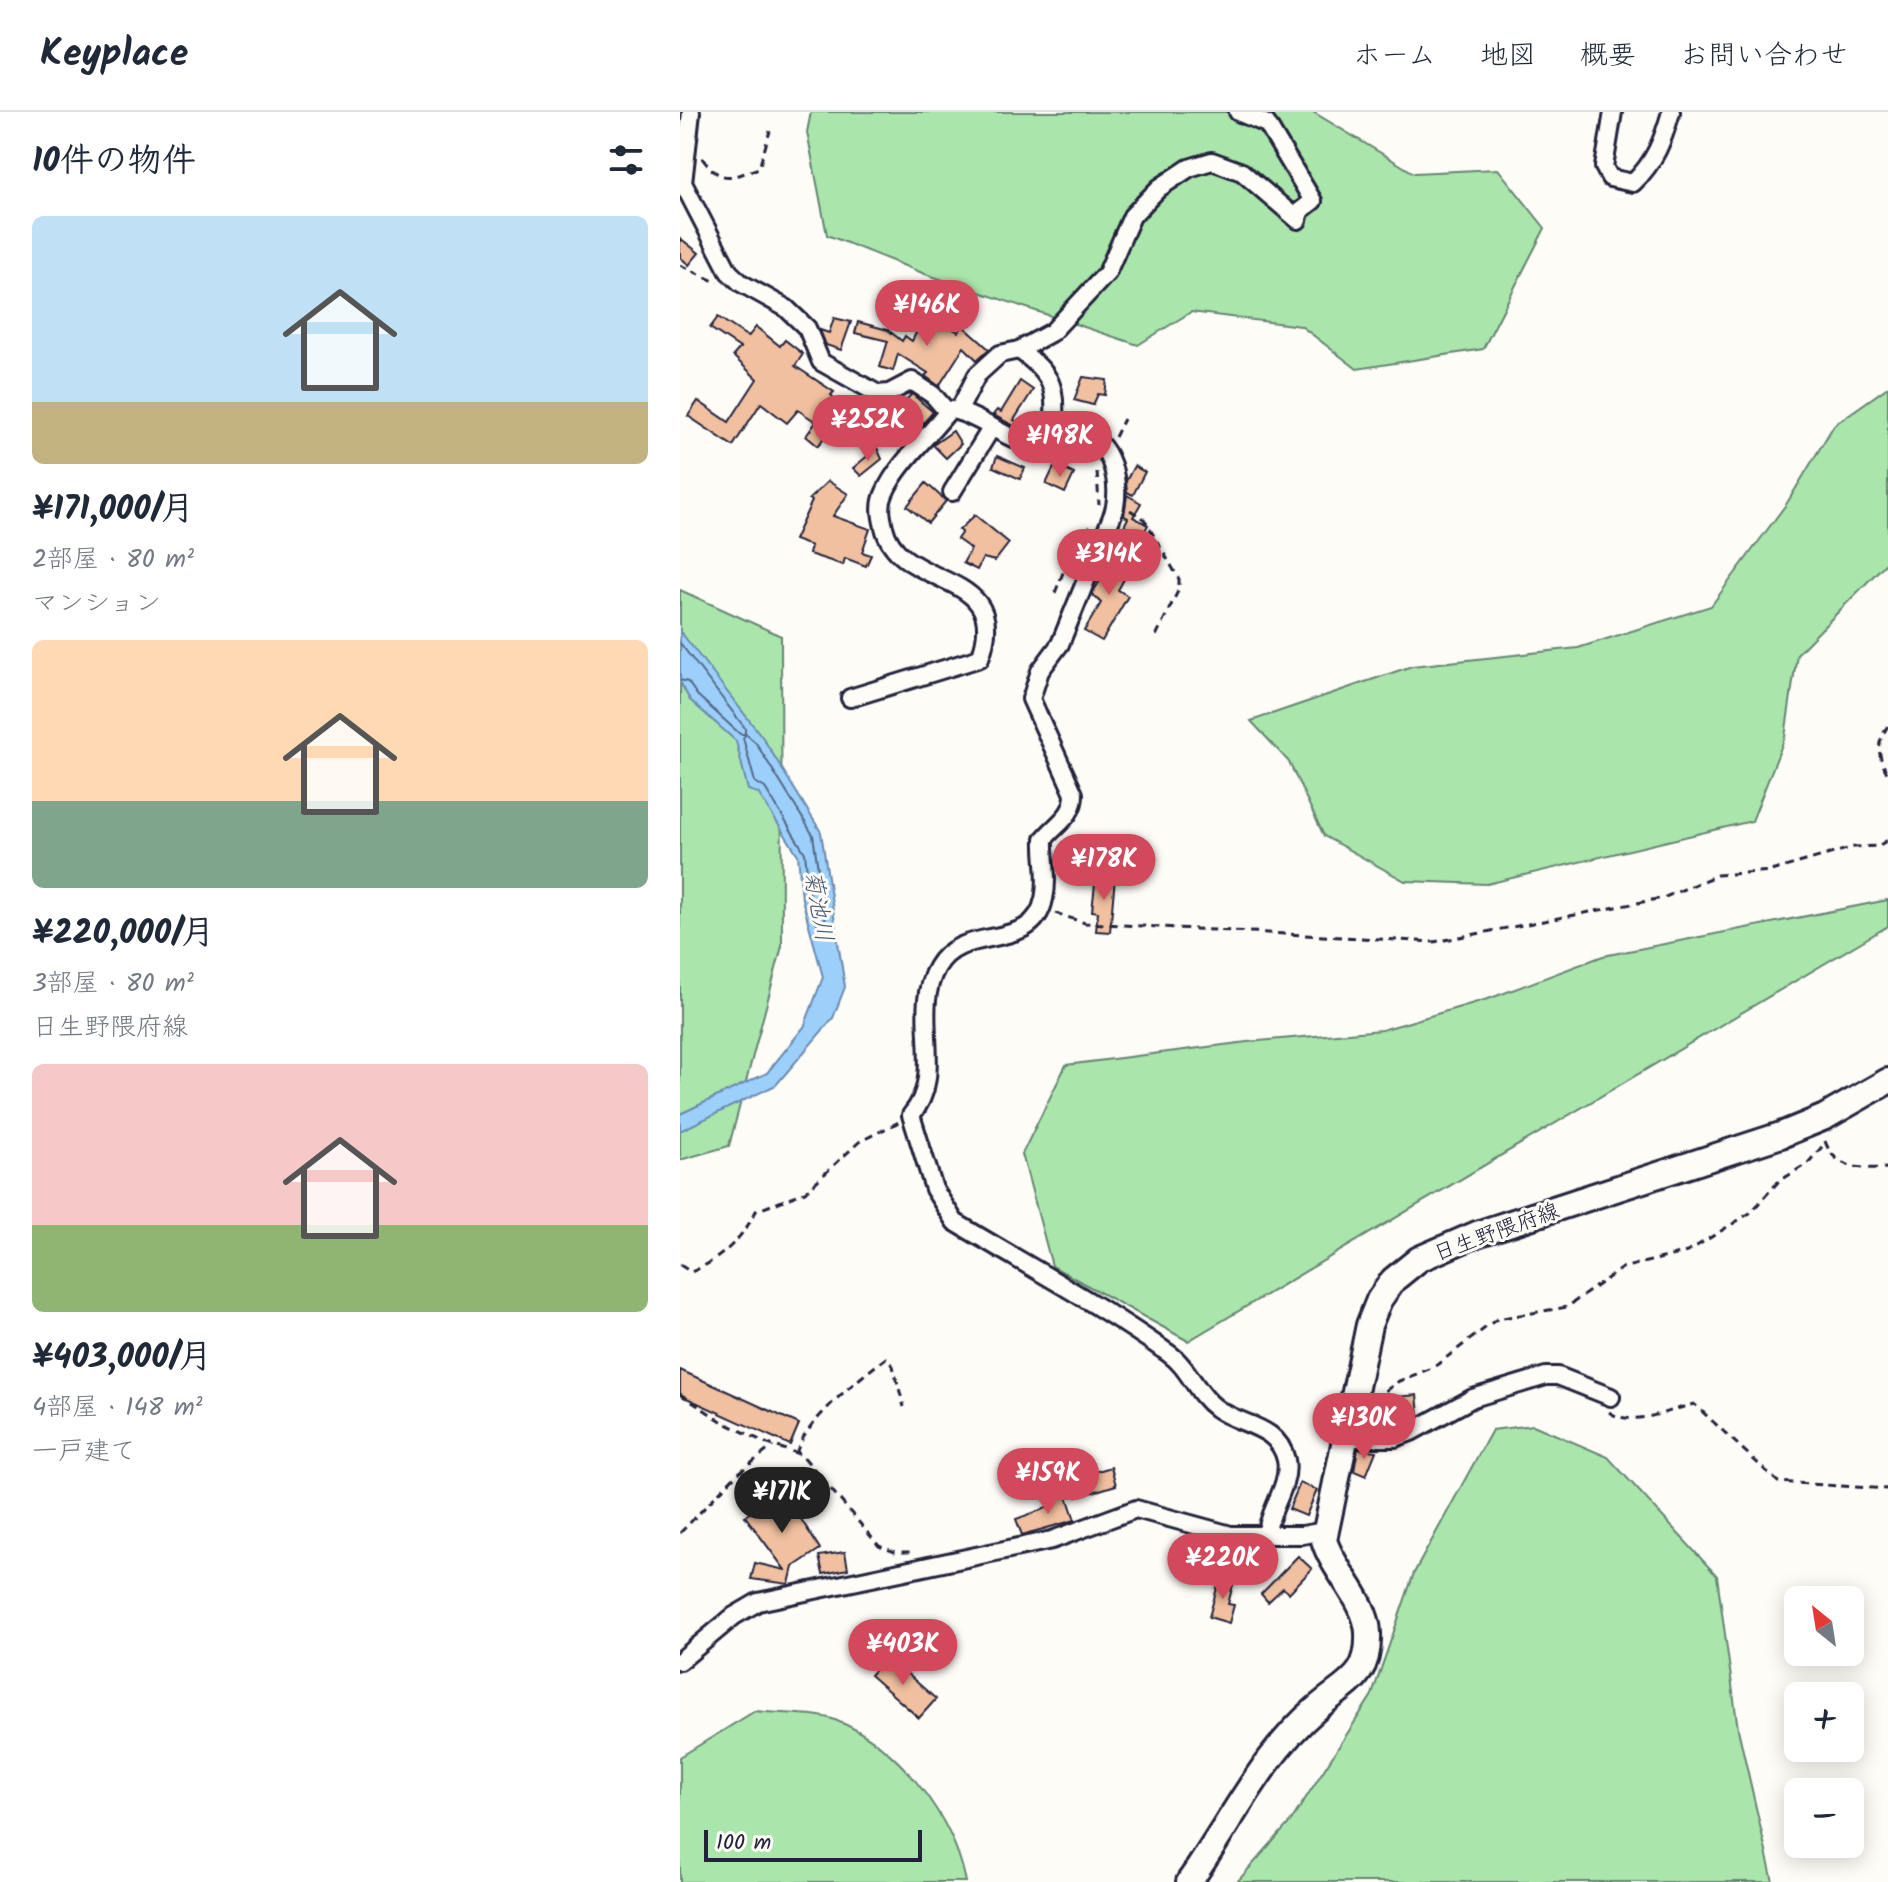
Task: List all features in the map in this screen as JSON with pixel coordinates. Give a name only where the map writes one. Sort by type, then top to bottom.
[{"type":"main road","name":"日生野隈府線","points":[[1189,1882],[1271,1757],[1316,1709],[1349,1686],[1364,1668],[1368,1629],[1360,1608],[1330,1562],[1325,1531],[1369,1325],[1379,1300],[1393,1280],[1419,1259],[1477,1234],[1739,1149],[1825,1117],[1888,1081]]},
{"type":"street","points":[[691,112],[683,183],[687,196],[709,228],[729,272],[797,318],[807,328],[821,362],[878,394],[889,393],[912,381],[954,410],[1025,443],[1045,445],[1069,432],[1081,432],[1107,451],[1114,469],[1116,503],[1060,644],[1033,684],[1031,699],[1035,716],[1074,794],[1074,805],[1064,820],[1044,839],[1043,857],[1048,866],[1044,902],[1034,921],[1023,930],[977,938],[956,948],[938,964],[927,987],[924,1015],[926,1084],[920,1105],[911,1115],[934,1189],[955,1222],[1170,1354],[1215,1408],[1262,1428],[1277,1441],[1286,1462],[1283,1485],[1268,1518],[1266,1536]]},
{"type":"street","points":[[850,698],[980,658],[987,640],[986,620],[979,604],[970,593],[915,565],[895,551],[886,536],[881,515],[886,488],[954,410],[977,375],[1000,354],[1019,350],[1052,332],[1107,273],[1132,216],[1159,188],[1189,168],[1212,161],[1242,172],[1298,220],[1300,211],[1313,201],[1267,124],[1238,112]]},
{"type":"street","points":[[1613,112],[1604,167],[1610,178],[1633,183],[1647,170],[1662,144],[1671,112]]},
{"type":"street","points":[[1019,350],[1049,375],[1055,409],[1053,427],[1025,443]]},
{"type":"street","points":[[952,492],[992,427]]},
{"type":"street","points":[[1345,1438],[1395,1438],[1473,1398],[1546,1376],[1558,1376],[1611,1397]]},
{"type":"street","points":[[680,1661],[734,1616],[758,1602],[1052,1540],[1136,1509],[1231,1535],[1266,1536],[1325,1531]]},
{"type":"path","points":[[687,140],[714,173],[735,176],[759,168],[770,131]]},
{"type":"path","points":[[1055,593],[1068,560],[1100,506],[1097,472],[1124,419]]},
{"type":"path","points":[[1116,503],[1144,519],[1179,579],[1179,589],[1156,636]]},
{"type":"path","points":[[1888,726],[1878,741],[1878,756],[1888,775]]},
{"type":"path","points":[[1044,902],[1057,915],[1085,923],[1434,942],[1663,898],[1717,875],[1771,871],[1854,847],[1878,846],[1888,840]]},
{"type":"path","points":[[680,1265],[691,1272],[704,1267],[743,1237],[756,1211],[805,1192],[859,1142],[911,1115]]},
{"type":"path","points":[[1825,1117],[1830,1154],[1854,1169],[1888,1168]]},
{"type":"path","points":[[1355,1397],[1376,1399],[1399,1381],[1434,1367],[1497,1319],[1567,1307],[1622,1268],[1687,1252],[1750,1213],[1778,1182],[1808,1163],[1826,1142]]},
{"type":"path","points":[[796,1454],[800,1441],[810,1429],[858,1379],[886,1358],[893,1366],[904,1407]]},
{"type":"path","points":[[1587,1389],[1593,1400],[1616,1417],[1633,1419],[1694,1404],[1778,1482],[1888,1489]]},
{"type":"path","points":[[680,1394],[723,1422],[796,1454],[816,1470],[879,1546],[895,1552],[917,1552]]},
{"type":"path","points":[[680,1533],[735,1476],[773,1446]]},
{"type":"green space","points":[[811,112],[1313,112],[1414,173],[1498,169],[1545,228],[1483,349],[1357,369],[1301,326],[1191,312],[1138,345],[925,274],[827,235],[807,132]]},
{"type":"green space","points":[[1888,387],[1888,561],[1797,654],[1785,737],[1752,821],[1487,884],[1405,881],[1324,836],[1289,762],[1251,721],[1412,666],[1578,648],[1711,606],[1787,503],[1834,425]]},
{"type":"green space","points":[[680,590],[781,636],[782,946],[729,1146],[680,1160]]},
{"type":"green space","points":[[1888,900],[1888,926],[1188,1341],[1052,1266],[1022,1154],[1066,1065],[1247,1042],[1382,1030],[1491,998],[1603,956]]},
{"type":"green space","points":[[1533,1425],[1608,1457],[1717,1576],[1738,1729],[1773,1882],[1237,1882],[1291,1821],[1372,1695],[1414,1573],[1492,1430]]},
{"type":"green space","points":[[755,1711],[826,1717],[858,1731],[881,1747],[920,1786],[936,1809],[959,1857],[966,1882],[680,1882],[680,1757]]},
{"type":"water","name":"菊池川","points":[[680,631],[763,738],[821,832],[845,987],[833,1018],[776,1085],[680,1131],[680,1114],[767,1073],[804,1027],[823,977],[802,899],[798,855],[758,793],[748,790],[736,741],[690,700],[680,682]]},
{"type":"building","points":[[680,238],[699,253],[689,265],[680,257]]},
{"type":"building","points":[[718,317],[748,337],[756,327],[780,346],[785,340],[803,354],[795,366],[834,392],[831,395],[844,409],[818,446],[806,436],[816,422],[798,410],[787,423],[761,403],[733,446],[688,416],[698,401],[729,422],[757,379],[733,356],[740,348],[710,328]]},
{"type":"building","points":[[834,318],[851,322],[841,350],[826,345],[820,330],[829,333]]},
{"type":"building","points":[[923,319],[941,327],[944,323],[958,332],[963,326],[989,349],[977,360],[964,347],[939,386],[925,376],[928,373],[898,354],[893,371],[880,367],[888,341],[855,333],[858,322],[888,330],[902,341],[905,336],[912,341]]},
{"type":"building","points":[[1083,377],[1107,380],[1105,395],[1098,394],[1093,405],[1074,400]]},
{"type":"building","points":[[1020,381],[1033,390],[1014,420],[1018,423],[1016,427],[993,415],[997,410],[1001,412]]},
{"type":"building","points":[[912,394],[933,412],[904,445],[894,436],[907,422],[903,416],[882,428],[880,425]]},
{"type":"building","points":[[953,431],[961,444],[946,458],[933,445]]},
{"type":"building","points":[[877,448],[882,459],[861,476],[853,468]]},
{"type":"building","points":[[997,456],[1025,468],[1020,479],[993,467]]},
{"type":"building","points":[[1055,465],[1074,474],[1065,493],[1046,484]]},
{"type":"building","points":[[1134,466],[1145,472],[1133,495],[1127,492],[1126,481]]},
{"type":"building","points":[[828,481],[848,494],[833,516],[870,529],[862,552],[871,555],[866,566],[845,558],[843,565],[809,554],[811,546],[794,540],[812,501],[809,499]]},
{"type":"building","points":[[926,483],[946,501],[928,523],[907,506]]},
{"type":"building","points":[[1127,495],[1141,503],[1133,517],[1148,525],[1142,536],[1124,526],[1128,518],[1124,516]]},
{"type":"building","points":[[975,515],[1009,543],[995,561],[983,558],[977,570],[963,563],[971,549],[957,539],[962,532],[959,530]]},
{"type":"building","points":[[1116,553],[1133,563],[1118,590],[1128,596],[1102,641],[1084,631],[1101,603],[1092,594]]},
{"type":"building","points":[[1096,875],[1115,877],[1110,932],[1096,931],[1098,912],[1092,911]]},
{"type":"building","points":[[680,1370],[799,1424],[790,1445],[680,1395]]},
{"type":"building","points":[[1417,1395],[1419,1415],[1408,1421],[1388,1423],[1386,1398]]},
{"type":"building","points":[[1358,1449],[1376,1451],[1366,1476],[1354,1471]]},
{"type":"building","points":[[1111,1467],[1116,1485],[1077,1497],[1071,1479]]},
{"type":"building","points":[[795,1483],[806,1500],[794,1508],[820,1549],[793,1567],[789,1584],[751,1579],[755,1563],[785,1570],[745,1516]]},
{"type":"building","points":[[1300,1483],[1317,1490],[1306,1516],[1289,1509]]},
{"type":"building","points":[[1066,1493],[1075,1520],[1022,1535],[1016,1519],[1052,1506],[1049,1498]]},
{"type":"building","points":[[845,1552],[848,1569],[823,1574],[819,1556]]},
{"type":"building","points":[[1298,1556],[1312,1569],[1289,1593],[1283,1588],[1268,1602],[1261,1594]]},
{"type":"building","points":[[1220,1577],[1234,1581],[1228,1604],[1234,1605],[1229,1623],[1209,1617]]},
{"type":"building","points":[[887,1656],[936,1699],[919,1718],[870,1675]]}]
